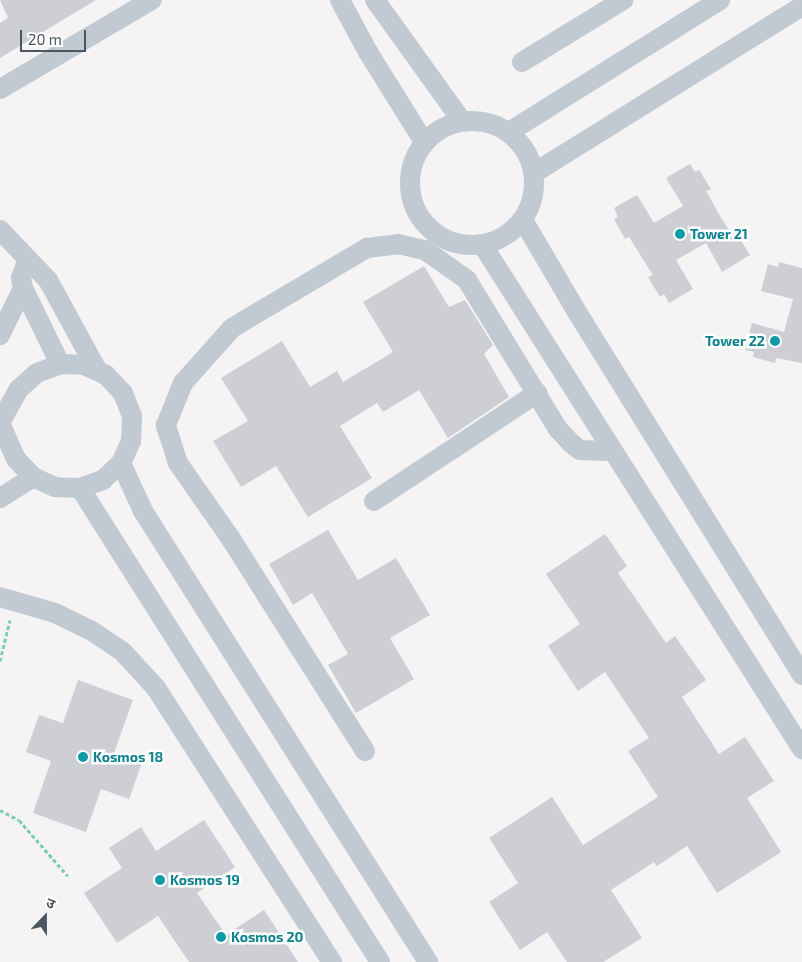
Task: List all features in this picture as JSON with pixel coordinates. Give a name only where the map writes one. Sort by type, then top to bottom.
[{"type":"street","points":[[0,89],[152,0]]},
{"type":"street","points":[[340,0],[368,52],[424,142]]},
{"type":"street","points":[[374,0],[462,121]]},
{"type":"street","points":[[522,62],[623,0]]},
{"type":"street","points":[[508,132],[720,0]]},
{"type":"street","points":[[534,173],[802,6]]},
{"type":"street","points":[[462,121],[486,122],[508,132],[525,150],[534,173],[533,197],[523,220],[505,236],[482,244],[458,244],[435,233],[418,216],[410,192],[411,168],[424,142],[439,129],[462,121]]},
{"type":"street","points":[[523,220],[582,321],[802,675]]},
{"type":"street","points":[[0,230],[27,262],[48,280],[96,368],[123,393],[132,416],[131,441],[121,463],[103,480],[80,488],[55,487],[33,477],[16,459],[0,423],[19,390],[37,373],[60,364],[96,368]]},
{"type":"street","points":[[365,751],[232,539],[178,463],[166,425],[183,383],[232,328],[367,248],[398,244],[426,250],[467,280],[558,430],[571,443],[580,450],[613,451]]},
{"type":"street","points":[[482,244],[802,749]]},
{"type":"street","points":[[27,262],[21,278],[23,288],[60,364]]},
{"type":"street","points":[[0,335],[23,288]]},
{"type":"street","points":[[374,501],[537,393]]},
{"type":"street","points":[[121,463],[143,511],[428,962]]},
{"type":"street","points":[[0,498],[33,477]]},
{"type":"street","points":[[80,488],[380,962]]},
{"type":"street","points":[[8,598],[55,613],[92,630],[123,652],[156,688],[332,962]]},
{"type":"path","points":[[0,661],[8,598]]},
{"type":"path","points":[[0,810],[19,820],[68,876]]},
{"type":"building","points":[[0,0],[96,0],[0,58],[0,23],[8,18]]},
{"type":"building","name":"Tower 21","points":[[690,164],[695,172],[699,170],[711,189],[706,191],[720,216],[729,230],[733,228],[750,255],[722,272],[706,243],[676,260],[693,289],[669,303],[664,294],[660,297],[648,277],[653,275],[629,237],[625,239],[614,219],[618,217],[614,208],[637,195],[654,223],[683,206],[666,178]]},
{"type":"building","points":[[779,262],[802,268],[802,363],[776,358],[775,363],[753,357],[754,352],[745,350],[752,323],[784,332],[793,299],[761,291],[768,264],[778,267]]},
{"type":"building","points":[[424,266],[449,307],[465,300],[493,345],[484,354],[509,397],[448,438],[419,390],[383,412],[377,403],[340,426],[372,478],[308,517],[276,466],[241,487],[213,441],[248,421],[221,378],[282,341],[310,387],[337,371],[343,382],[393,352],[363,302]]},
{"type":"building","points":[[328,530],[358,580],[396,558],[430,615],[390,638],[414,679],[356,713],[328,665],[348,654],[312,593],[293,605],[269,564]]},
{"type":"building","points":[[605,534],[627,566],[618,573],[666,643],[675,636],[706,680],[682,697],[719,754],[745,737],[774,781],[747,798],[781,852],[717,893],[687,846],[657,866],[654,862],[611,890],[642,938],[603,962],[567,962],[547,932],[520,950],[489,902],[518,883],[489,838],[552,797],[583,845],[658,797],[628,751],[649,738],[605,672],[578,691],[548,646],[580,624],[546,574]]},
{"type":"building","name":"Kosmos 18","points":[[78,680],[133,700],[114,753],[142,763],[129,799],[101,789],[86,832],[33,813],[51,761],[26,752],[39,715],[63,723]]},
{"type":"building","name":"Kosmos 19","points":[[204,820],[235,867],[197,893],[226,935],[264,910],[298,962],[189,962],[158,916],[117,943],[84,893],[122,868],[109,848],[141,827],[156,851]]},
{"type":"place","name":"Tower 21","points":[[680,234]]},
{"type":"place","name":"Tower 22","points":[[775,341]]},
{"type":"place","name":"Kosmos 18","points":[[83,757]]},
{"type":"place","name":"Kosmos 19","points":[[160,880]]},
{"type":"place","name":"Kosmos 20","points":[[221,937]]}]
